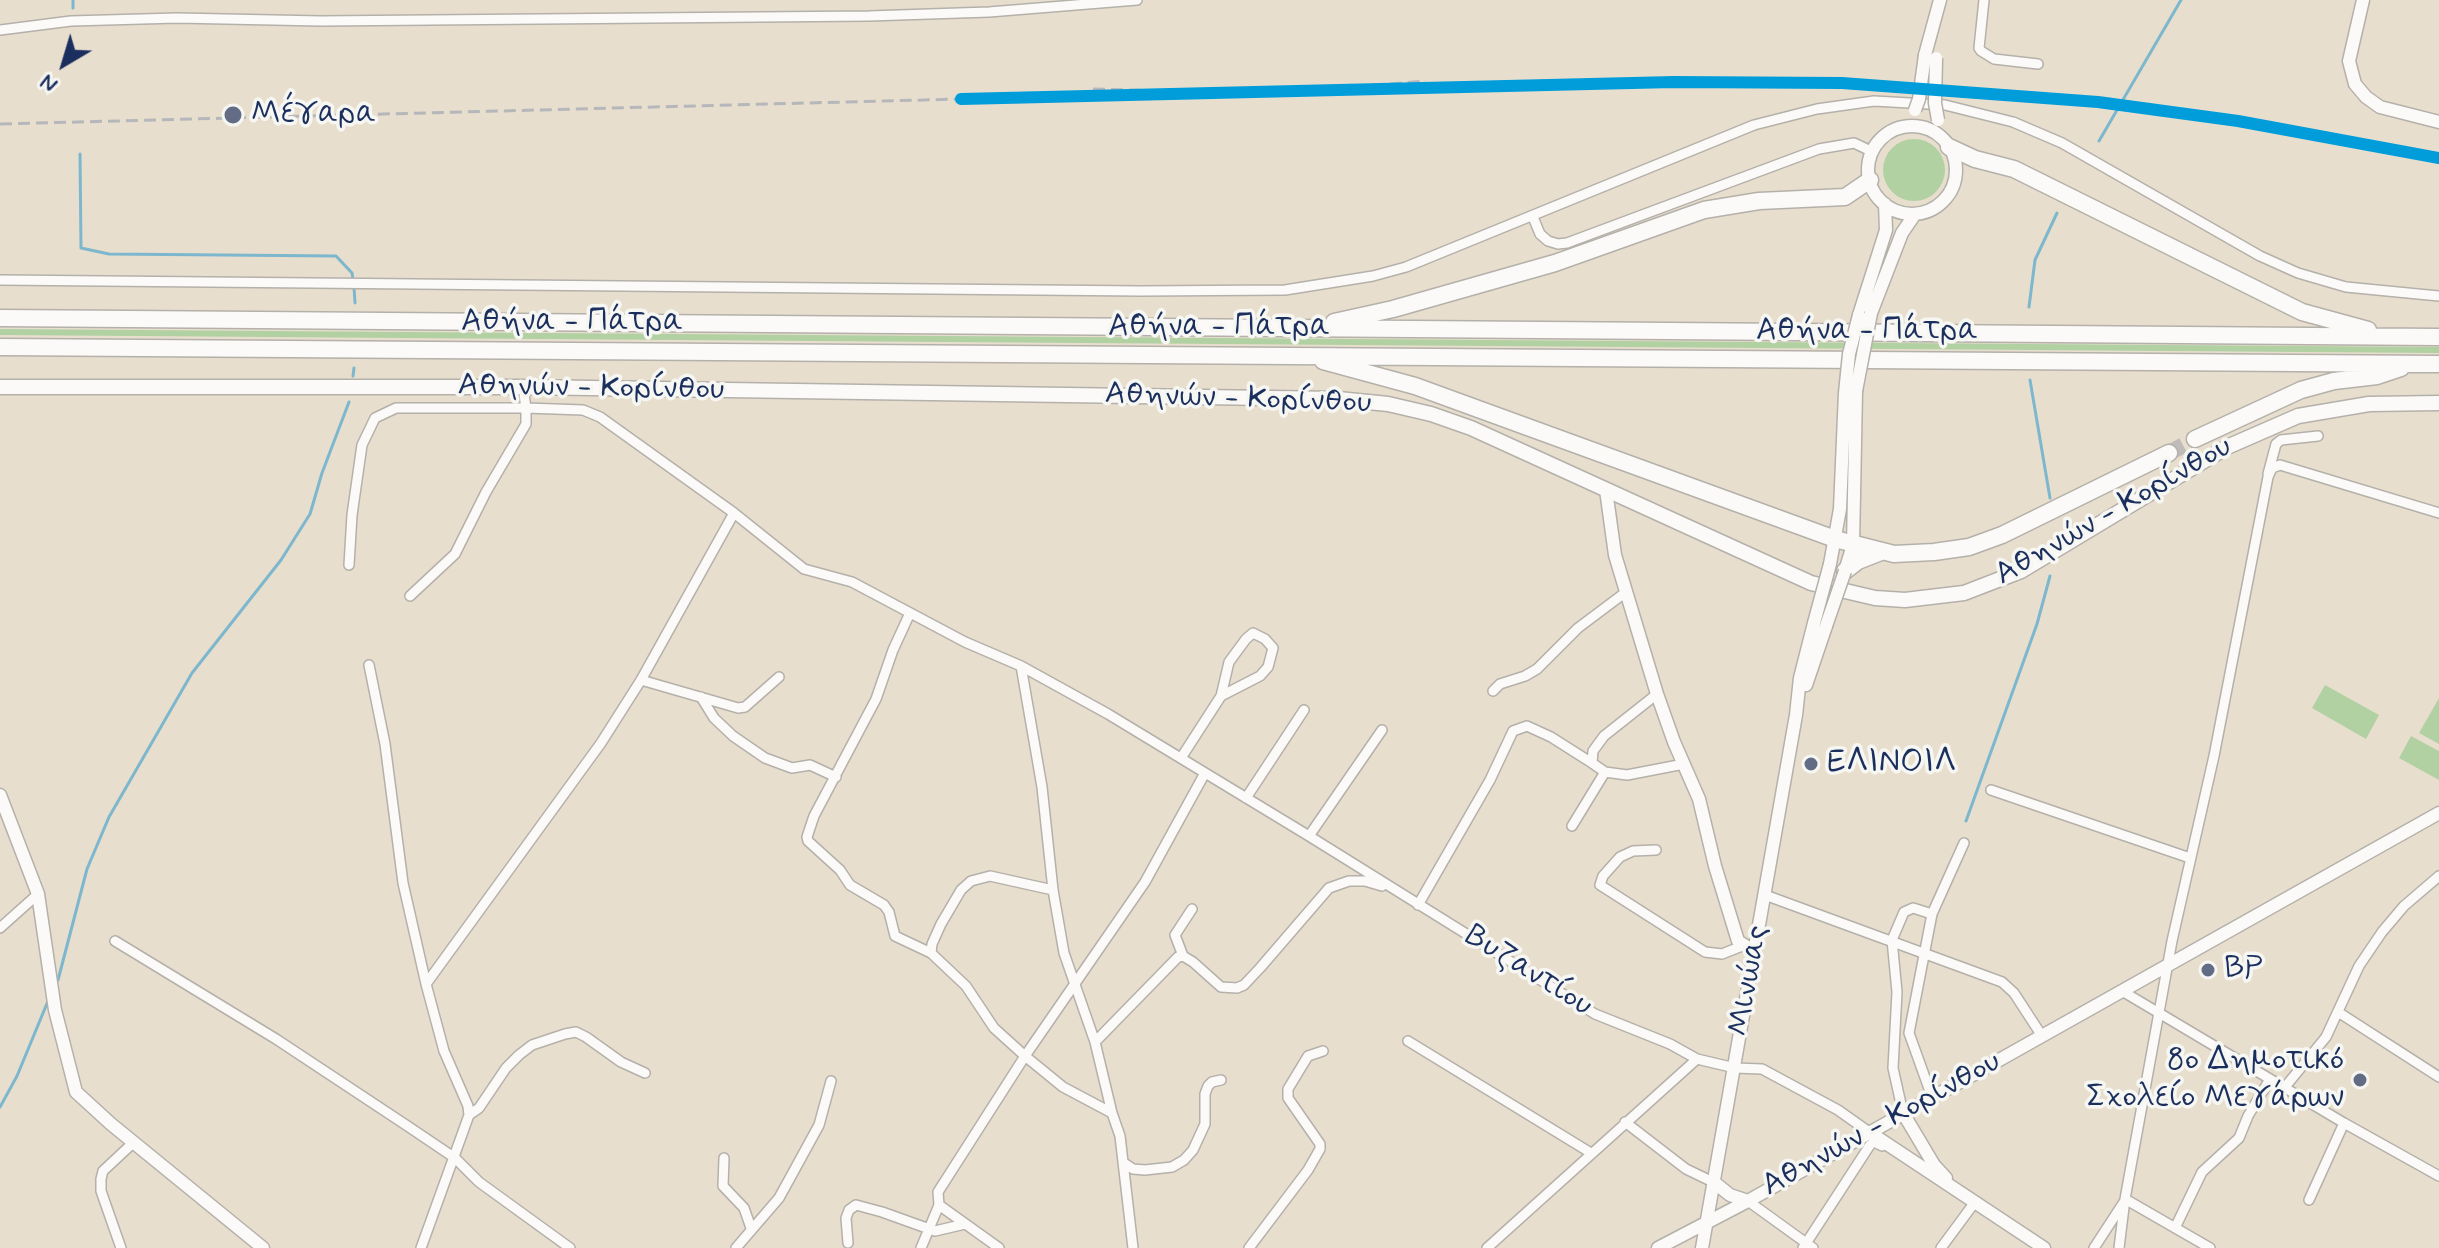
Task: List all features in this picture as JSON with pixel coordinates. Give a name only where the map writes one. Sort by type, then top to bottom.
[{"type":"highway","points":[[1947,144],[1975,159],[2014,169],[2302,312],[2393,336]]},
{"type":"highway","points":[[1313,328],[1393,309],[1555,263],[1704,210],[1759,201],[1845,197],[1870,180]]},
{"type":"highway","name":"Αθήνα - Πάτρα","points":[[0,318],[2439,337]]},
{"type":"highway","name":"Αθήνα - Πάτρα","points":[[0,347],[2439,364]]},
{"type":"highway","points":[[1302,355],[1415,386],[1835,539],[1881,552],[1911,554],[1969,547],[2002,535],[2169,453]]},
{"type":"highway","points":[[2195,439],[2301,390],[2334,381],[2377,376],[2414,364]]},
{"type":"highway","points":[[1837,568],[1881,552]]},
{"type":"main road","points":[[1905,127],[1915,110],[1931,56],[1940,0]]},
{"type":"main road","points":[[2363,0],[2349,61],[2355,84],[2380,107],[2439,122]]},
{"type":"main road","points":[[1931,56],[1938,120],[1947,144],[1956,172],[1948,196],[1928,211],[1915,214],[1894,210],[1878,198],[1870,180],[1869,161],[1889,133],[1905,127],[1919,127],[1933,132],[1947,144]]},
{"type":"main road","points":[[1837,568],[1835,539],[1851,392],[1865,314],[1886,230],[1885,204]]},
{"type":"main road","points":[[1865,314],[1902,233],[1915,214]]},
{"type":"main road","name":"Αθηνών - Κορίνθου","points":[[0,387],[523,387],[1338,399],[1388,404],[1471,428],[1811,583],[1875,598],[1937,598],[1964,593],[2021,571],[2215,454],[2274,424],[2340,407],[2439,403]]},
{"type":"main road","points":[[1837,568],[1853,545],[1851,392]]},
{"type":"main road","points":[[1606,490],[1613,544],[1657,694],[1699,799],[1738,941],[1755,952]]},
{"type":"main road","name":"Μινώας","points":[[1702,1248],[1800,678],[1837,568]]},
{"type":"main road","points":[[0,795],[38,894],[55,1010],[76,1092],[263,1248]]},
{"type":"main road","name":"Αθηνών - Κορίνθου","points":[[1658,1248],[1748,1201],[2439,813]]},
{"type":"main road","points":[[1903,1113],[1934,1165],[1956,1190]]},
{"type":"main road","name":"Βυζαντίου","points":[[1869,1132],[1975,1202],[2029,1243],[2044,1248]]},
{"type":"main road","points":[[1715,1183],[1730,1195],[1748,1201]]},
{"type":"street","points":[[0,30],[71,21],[177,18],[321,21],[869,16],[989,12],[1137,0]]},
{"type":"street","points":[[1984,0],[1981,51],[1994,59],[2038,64]]},
{"type":"street","points":[[0,280],[1285,290],[1373,276],[1406,267],[1754,125],[1845,104],[1874,101],[1945,105],[1984,112],[2036,130],[2260,256],[2298,273],[2346,287],[2439,296]]},
{"type":"street","points":[[1533,217],[1540,234],[1548,241],[1567,243],[1819,149],[1854,143],[1873,152]]},
{"type":"street","points":[[410,596],[455,554],[486,492],[526,424],[523,387]]},
{"type":"street","name":"Βυζαντίου","points":[[349,565],[352,515],[362,445],[375,418],[396,408],[526,408],[593,413],[734,513],[804,569],[852,582],[965,642],[1057,684],[1595,1014],[1670,1044],[1697,1059],[1735,1068],[1762,1069],[1838,1110],[1869,1132]]},
{"type":"street","points":[[2119,1248],[2167,965],[2250,580],[2276,444],[2287,438],[2318,436]]},
{"type":"street","points":[[2268,477],[2272,468],[2280,465],[2439,513]]},
{"type":"street","points":[[426,984],[556,809],[641,680],[734,513]]},
{"type":"street","points":[[1493,691],[1500,684],[1537,669],[1578,628],[1626,592]]},
{"type":"street","points":[[910,613],[876,699],[808,828],[808,841],[840,870],[850,885],[884,905],[895,936],[931,953],[966,986],[994,1028],[1025,1056],[1063,1087],[1112,1113]]},
{"type":"street","points":[[1181,758],[1221,696],[1229,662],[1253,633],[1265,639],[1273,648],[1268,667],[1260,676],[1221,696]]},
{"type":"street","points":[[369,665],[385,744],[403,883],[444,1051],[469,1115],[421,1248]]},
{"type":"street","points":[[1021,666],[1042,787],[1053,890],[1064,953],[1095,1042],[1120,1136],[1133,1248]]},
{"type":"street","points":[[641,680],[738,708],[745,707],[779,677]]},
{"type":"street","points":[[1592,763],[1593,751],[1604,736],[1657,694]]},
{"type":"street","points":[[701,697],[714,718],[733,736],[765,758],[792,768],[810,765],[836,777]]},
{"type":"street","points":[[1246,798],[1304,710]]},
{"type":"street","points":[[1418,905],[1490,780],[1513,731],[1527,726],[1551,737],[1605,772],[1627,775],[1684,764]]},
{"type":"street","points":[[1309,836],[1382,730]]},
{"type":"street","points":[[1572,826],[1605,772]]},
{"type":"street","points":[[921,1248],[939,1205],[938,1192],[1074,982],[1145,882],[1205,773]]},
{"type":"street","points":[[1991,790],[2190,858]]},
{"type":"street","points":[[1932,1097],[1909,1033],[1932,914],[1964,843]]},
{"type":"street","points":[[1656,850],[1633,851],[1620,857],[1603,876],[1600,885],[1705,952],[1722,954],[1742,946]]},
{"type":"street","points":[[931,953],[941,924],[961,890],[971,881],[990,876],[1053,890]]},
{"type":"street","points":[[2285,1087],[2315,1053],[2359,966],[2382,932],[2404,906],[2439,876]]},
{"type":"street","points":[[1192,909],[1175,935],[1183,956],[1221,987],[1237,988],[1260,968],[1329,888],[1349,881],[1365,881],[1402,895]]},
{"type":"street","points":[[0,928],[38,894]]},
{"type":"street","points":[[1765,895],[2002,982],[2014,993],[2042,1036]]},
{"type":"street","points":[[1903,1113],[1893,1068],[1897,992],[1892,940],[1904,912],[1913,908],[1932,914]]},
{"type":"street","points":[[115,941],[276,1039],[455,1158],[479,1182],[570,1248]]},
{"type":"street","points":[[1095,1042],[1165,969],[1183,956]]},
{"type":"street","points":[[2122,991],[2439,1176]]},
{"type":"street","points":[[2338,1012],[2439,1077]]},
{"type":"street","points":[[469,1115],[479,1108],[497,1080],[519,1055],[532,1045],[565,1034],[576,1032],[621,1062],[645,1073]]},
{"type":"street","points":[[1408,1041],[1591,1153]]},
{"type":"street","points":[[1249,1248],[1320,1149],[1320,1144],[1288,1098],[1288,1089],[1308,1056],[1323,1051]]},
{"type":"street","points":[[1487,1248],[1697,1059]]},
{"type":"street","points":[[2175,1228],[2202,1172],[2239,1138],[2270,1079]]},
{"type":"street","points":[[1124,1163],[1133,1169],[1145,1170],[1172,1167],[1184,1160],[1193,1150],[1205,1124],[1208,1086],[1221,1080]]},
{"type":"street","points":[[736,1248],[779,1198],[819,1125],[831,1081]]},
{"type":"street","points":[[1625,1122],[1686,1169],[1715,1183]]},
{"type":"street","points":[[2309,1200],[2344,1123]]},
{"type":"street","points":[[121,1248],[101,1191],[101,1179],[103,1171],[134,1142]]},
{"type":"street","points":[[1748,1201],[1807,1246],[1870,1145],[1874,1142],[1898,1152]]},
{"type":"street","points":[[724,1158],[723,1186],[744,1208],[751,1228]]},
{"type":"street","points":[[2125,1199],[2210,1248]]},
{"type":"street","points":[[2094,1248],[2125,1199]]},
{"type":"street","points":[[1941,1248],[1975,1202]]},
{"type":"street","points":[[848,1243],[846,1218],[849,1210],[856,1205],[928,1230],[965,1224]]},
{"type":"street","points":[[939,1205],[999,1248]]},
{"type":"green space","points":[[1908,139],[1920,139],[1936,148],[1943,158],[1943,182],[1936,192],[1920,201],[1908,201],[1888,187],[1883,176],[1883,164],[1897,144]]},
{"type":"green space","points":[[0,329],[2439,347],[2439,353],[0,335]]},
{"type":"green space","points":[[2325,685],[2379,715],[2366,739],[2312,708]]},
{"type":"green space","points":[[2439,698],[2439,744],[2419,733]]},
{"type":"green space","points":[[2411,736],[2439,751],[2439,780],[2399,758]]},
{"type":"waterway","points":[[73,0],[73,8]]},
{"type":"waterway","points":[[2099,141],[2181,0]]},
{"type":"waterway","points":[[80,154],[81,248],[109,254],[336,256],[352,273],[353,279]]},
{"type":"waterway","points":[[2029,307],[2035,260],[2057,213]]},
{"type":"waterway","points":[[354,287],[355,303]]},
{"type":"waterway","points":[[353,376],[354,368]]},
{"type":"waterway","points":[[2030,380],[2050,498]]},
{"type":"waterway","points":[[58,980],[87,869],[109,817],[192,673],[281,560],[310,514],[349,402]]},
{"type":"waterway","points":[[1966,821],[2037,624],[2050,576]]},
{"type":"waterway","points":[[0,1107],[17,1076],[48,1001]]},
{"type":"tunnel","points":[[2169,453],[2195,439]]},
{"type":"railway","points":[[1300,91],[1426,81]]},
{"type":"railway","points":[[1093,89],[1210,92]]},
{"type":"railway","points":[[0,124],[961,99]]},
{"type":"transit line","points":[[961,99],[1674,82],[1842,83],[2098,102],[2238,121],[2439,158]]},
{"type":"place","name":"Μέγαρα","points":[[233,115]]},
{"type":"place","name":"ΕΛΙΝΟΙΛ","points":[[1811,764]]},
{"type":"place","name":"BP","points":[[2208,970]]},
{"type":"place","name":"8ο Δημοτικό Σχολείο Μεγάρων","points":[[2360,1080]]}]
